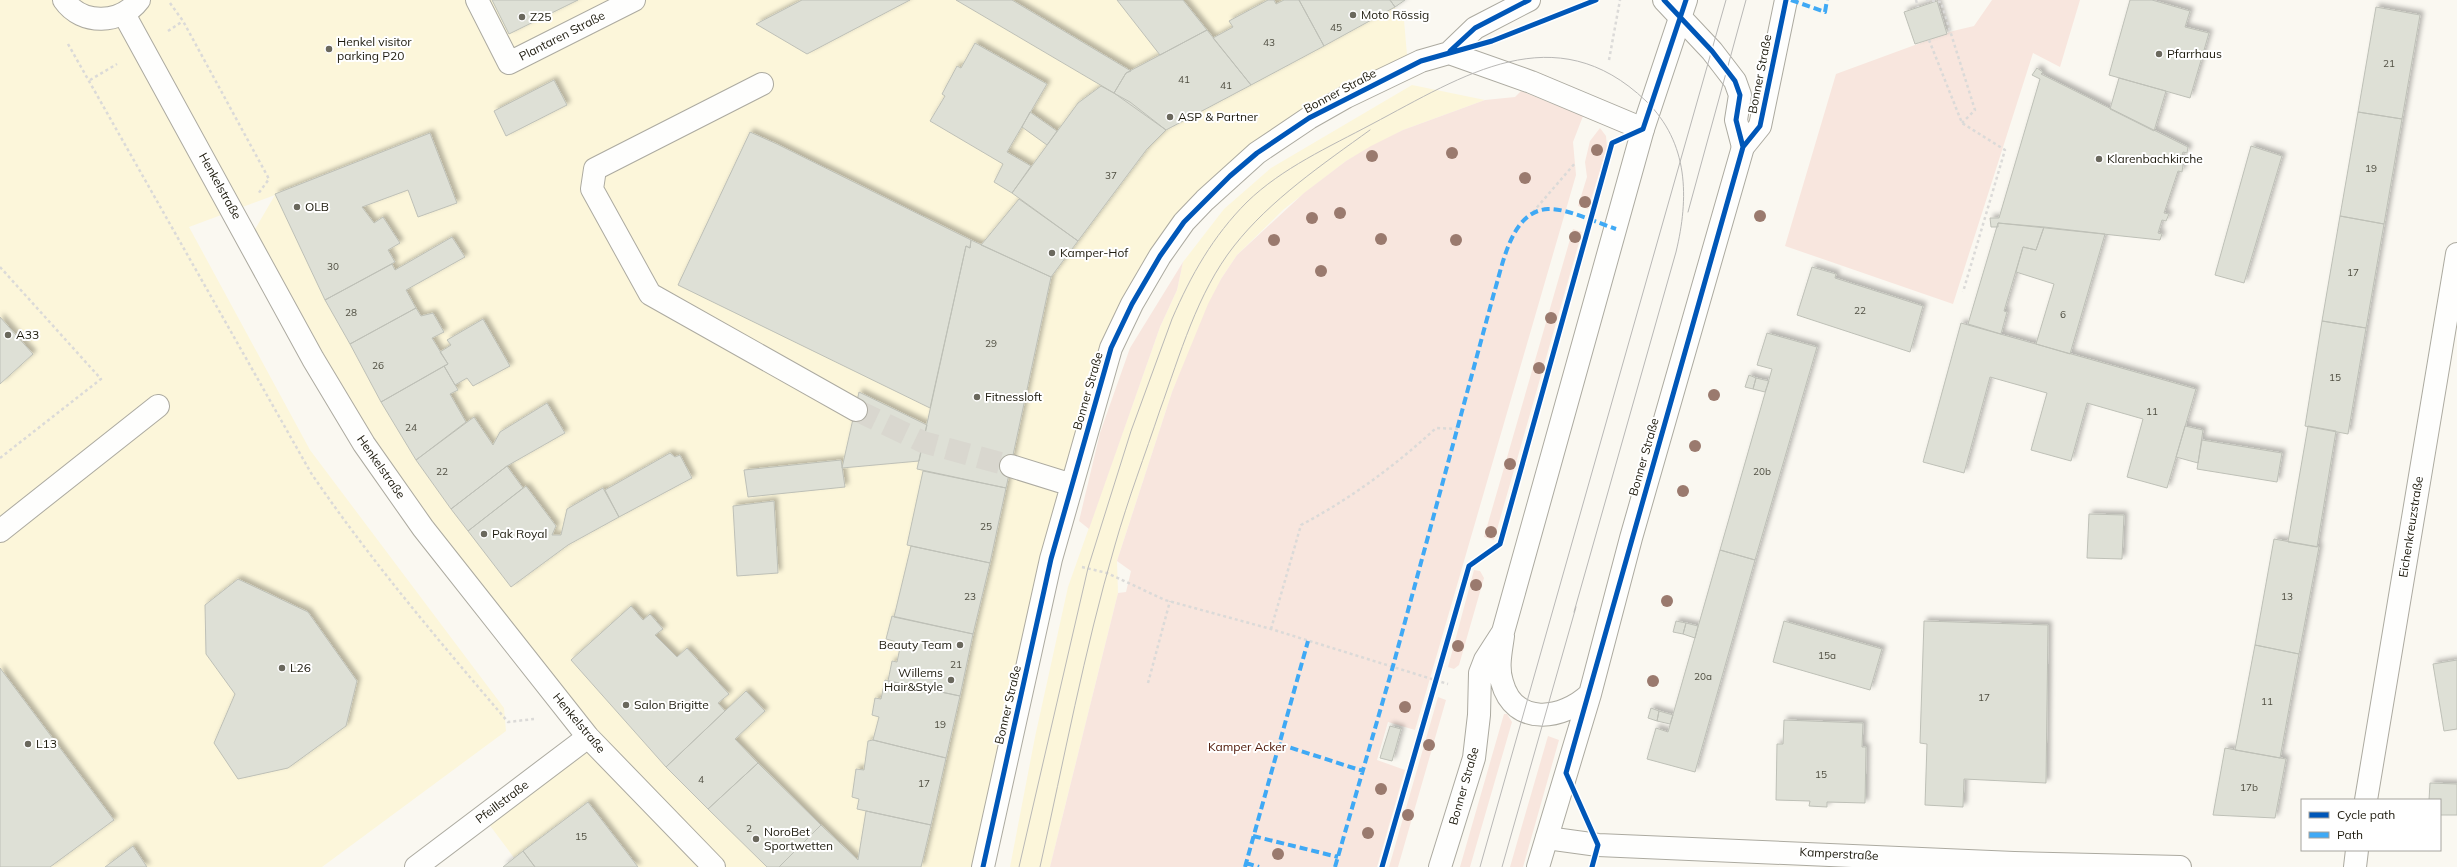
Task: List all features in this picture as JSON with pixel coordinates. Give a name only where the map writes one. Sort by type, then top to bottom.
[{"type":"street","name":"Plantaren Straße","points":[[477,0],[509,63],[634,0]]},
{"type":"street","name":"Bonner Straße","points":[[983,867],[1051,559],[1111,348],[1132,304],[1160,256],[1184,222],[1210,195],[1256,153],[1309,118],[1421,61],[1449,53],[1475,28],[1529,0]]},
{"type":"street","name":"Bonner Straße","points":[[1664,0],[1683,8],[1712,51],[1735,81],[1740,94],[1736,120],[1744,147]]},
{"type":"street","name":"Bonner Straße","points":[[1538,867],[1590,694],[1631,538],[1744,147],[1760,126],[1786,0]]},
{"type":"street","name":"Henkelstraße","points":[[66,2],[80,13],[94,19],[110,19],[132,7],[239,221],[313,359],[364,444],[423,528],[588,737],[714,867]]},
{"type":"street","name":"Bonner Straße","points":[[1440,867],[1474,758],[1478,730],[1480,673],[1485,660],[1503,632],[1643,129],[1683,8]]},
{"type":"street","points":[[1449,53],[1531,82],[1643,129]]},
{"type":"street","points":[[762,84],[595,169],[592,190],[650,294],[856,410]]},
{"type":"street","name":"Eichenkreuzstraße","points":[[2366,799],[2449,349],[2457,254]]},
{"type":"street","points":[[0,530],[158,406]]},
{"type":"street","points":[[1011,466],[1072,485]]},
{"type":"street","points":[[1503,632],[1500,667],[1502,682],[1514,702],[1524,711],[1545,716],[1557,714],[1578,706],[1590,694]]},
{"type":"street","name":"Pfeillstraße","points":[[416,867],[588,737]]},
{"type":"street","name":"Kamperstraße","points":[[1547,838],[1598,845],[2014,862],[2180,867]]},
{"type":"street","points":[[2354,867],[2357,851]]},
{"type":"path","points":[[168,0],[183,21],[269,179],[239,221]]},
{"type":"path","points":[[1609,60],[1620,0]]},
{"type":"path","points":[[1916,0],[1918,7]]},
{"type":"path","points":[[1926,0],[1941,2],[1975,110],[1962,123]]},
{"type":"path","points":[[66,2],[59,28],[311,473],[350,530],[431,633],[508,722],[537,719]]},
{"type":"path","points":[[1929,40],[1962,123],[2005,150],[1963,292]]},
{"type":"path","points":[[1533,212],[1576,162]]},
{"type":"path","points":[[0,267],[101,379],[0,458]]},
{"type":"path","points":[[1271,629],[1301,525],[1346,500],[1398,461],[1436,428],[1459,429]]},
{"type":"path","points":[[1051,559],[1107,573],[1170,601],[1271,629],[1479,694]]},
{"type":"path","points":[[1148,683],[1170,601]]},
{"type":"path","points":[[1434,688],[1438,673]]},
{"type":"shaded area","points":[[0,0],[1389,0],[1404,20],[1407,55],[1307,114],[1255,150],[1133,295],[980,867],[521,867],[488,823],[596,737],[368,441],[254,231],[275,195],[189,227],[310,450],[504,708],[506,731],[322,867],[0,867]]},
{"type":"shaded area","points":[[1412,85],[1485,100],[1403,130],[1346,161],[1284,209],[1237,255],[1221,279],[1172,392],[1117,561],[1118,593],[1050,867],[1010,867],[1035,737],[1068,587],[1160,327],[1177,290],[1183,262],[1224,209],[1271,168]]},
{"type":"green space","points":[[1992,0],[2080,0],[2060,67],[2033,53],[1953,304],[1785,246],[1836,74],[1953,31],[1974,26]]},
{"type":"green space","name":"Kamper Acker","points":[[1521,91],[1583,116],[1573,142],[1576,175],[1415,730],[1388,722],[1377,760],[1405,770],[1377,867],[1050,867],[1118,593],[1126,592],[1131,571],[1117,561],[1172,392],[1208,304],[1221,279],[1237,255],[1304,193],[1346,161],[1371,146],[1403,130],[1485,100],[1515,97]]},
{"type":"green space","points":[[1600,128],[1606,136],[1607,148],[1588,209],[1578,206],[1587,177],[1585,162],[1590,141]]},
{"type":"green space","points":[[1573,229],[1582,232],[1494,540],[1484,537]]},
{"type":"green space","points":[[1183,262],[1177,290],[1160,327],[1089,529],[1079,521],[1100,433],[1130,348]]},
{"type":"green space","points":[[1474,570],[1480,571],[1484,578],[1459,665],[1454,669],[1448,667]]},
{"type":"green space","points":[[1438,697],[1446,700],[1398,867],[1389,867]]},
{"type":"green space","points":[[1504,714],[1507,714],[1512,722],[1470,867],[1460,867]]},
{"type":"green space","points":[[1548,736],[1559,740],[1523,867],[1510,867]]},
{"type":"building","name":"Z25","points":[[492,0],[578,0],[509,34]]},
{"type":"building","points":[[802,0],[910,0],[807,54],[756,24]]},
{"type":"building","points":[[956,0],[1012,0],[1131,71],[1126,73],[1114,93]]},
{"type":"building","points":[[1117,0],[1183,0],[1207,30],[1160,55]]},
{"type":"building","points":[[1268,0],[1274,0],[1276,4],[1284,0],[1299,0],[1324,46],[1251,85],[1213,38],[1233,27],[1229,21]]},
{"type":"building","points":[[1299,0],[1390,0],[1395,7],[1324,46]]},
{"type":"building","points":[[1390,0],[1405,0],[1395,7]]},
{"type":"building","name":"Pfarrhaus","points":[[2130,0],[2152,0],[2190,11],[2185,27],[2209,33],[2190,98],[2109,75]]},
{"type":"building","points":[[1937,1],[1947,34],[1915,44],[1904,12]]},
{"type":"building","points":[[2376,7],[2420,15],[2402,119],[2358,112]]},
{"type":"building","points":[[1207,30],[1251,85],[1166,130],[1114,93],[1126,73]]},
{"type":"building","points":[[975,43],[1047,84],[1007,152],[1031,166],[1012,193],[994,182],[1003,164],[930,121],[945,96],[942,94],[957,66],[961,68]]},
{"type":"building","name":"Klarenbachkirche","points":[[2037,68],[2043,72],[2041,74],[2188,147],[2187,153],[2183,152],[2180,164],[2183,165],[2182,172],[2178,171],[2164,213],[2169,214],[2166,221],[2162,220],[2158,233],[2162,234],[2160,240],[1998,223],[1998,227],[1991,227],[1990,218],[1999,218],[2040,79],[2032,75]]},
{"type":"building","points":[[2119,78],[2166,91],[2154,131],[2110,109]]},
{"type":"building","points":[[554,80],[567,105],[506,136],[494,111]]},
{"type":"building","points":[[1101,86],[1130,102],[1166,130],[1147,149],[1078,241],[1012,193],[1078,103]]},
{"type":"building","points":[[1030,112],[1057,131],[1047,145],[1022,127]]},
{"type":"building","points":[[2358,112],[2402,119],[2384,224],[2340,216]]},
{"type":"building","points":[[750,132],[971,240],[970,248],[966,246],[930,408],[678,285]]},
{"type":"building","points":[[430,133],[457,203],[418,217],[408,190],[362,207],[374,223],[383,217],[400,243],[388,250],[395,262],[325,300],[275,194]]},
{"type":"building","points":[[2251,146],[2282,156],[2244,283],[2215,275]]},
{"type":"building","points":[[1019,199],[1078,241],[1051,277],[981,245]]},
{"type":"building","points":[[2340,216],[2384,224],[2366,328],[2322,321]]},
{"type":"building","points":[[1998,223],[2044,227],[2036,250],[2023,247],[2004,311],[2007,312],[2001,334],[1968,324]]},
{"type":"building","points":[[2044,227],[2105,234],[2070,354],[2036,344],[2054,284],[2016,272],[2023,247],[2036,250]]},
{"type":"building","points":[[452,237],[465,257],[406,290],[416,308],[350,344],[325,300],[392,264],[395,270]]},
{"type":"building","points":[[971,240],[1051,277],[1006,488],[917,469],[966,246],[970,248]]},
{"type":"building","points":[[1812,267],[1836,274],[1835,278],[1923,306],[1910,352],[1797,315]]},
{"type":"building","points":[[416,308],[421,316],[433,313],[444,332],[432,338],[448,364],[381,402],[350,344]]},
{"type":"building","name":"A33","points":[[0,317],[33,354],[0,384]]},
{"type":"building","points":[[483,319],[510,366],[473,386],[467,378],[455,385],[444,366],[448,364],[440,352],[451,345],[447,340]]},
{"type":"building","points":[[2322,321],[2366,328],[2348,434],[2305,426]]},
{"type":"building","points":[[1961,323],[2196,389],[2167,488],[2127,477],[2143,419],[2087,403],[2071,461],[2031,450],[2047,393],[1990,377],[1964,473],[1923,462]]},
{"type":"building","points":[[1767,333],[1817,347],[1755,560],[1720,550],[1772,369],[1757,365]]},
{"type":"building","points":[[444,366],[458,390],[450,394],[466,422],[416,460],[381,402]]},
{"type":"building","points":[[1749,375],[1756,378],[1753,389],[1745,387]]},
{"type":"building","points":[[1756,378],[1769,381],[1765,392],[1753,389]]},
{"type":"building","points":[[859,392],[927,425],[919,461],[842,468]]},
{"type":"building","points":[[547,403],[565,433],[507,466],[451,509],[416,460],[474,417],[493,445],[500,432]]},
{"type":"building","points":[[2185,426],[2203,430],[2198,463],[2176,457]]},
{"type":"building","points":[[2308,426],[2336,431],[2317,547],[2288,542]]},
{"type":"building","points":[[2202,440],[2282,453],[2277,482],[2197,469]]},
{"type":"building","points":[[670,453],[675,457],[680,455],[692,478],[619,517],[605,490]]},
{"type":"building","points":[[841,460],[845,487],[748,497],[744,470]]},
{"type":"building","points":[[507,466],[523,488],[468,531],[451,509]]},
{"type":"building","points":[[923,471],[1006,488],[990,563],[907,545]]},
{"type":"building","points":[[526,486],[556,526],[552,535],[561,535],[567,509],[603,488],[619,517],[568,545],[511,587],[468,531]]},
{"type":"building","points":[[774,501],[778,573],[737,576],[733,506]]},
{"type":"building","points":[[2089,514],[2124,515],[2122,559],[2087,558]]},
{"type":"building","points":[[2274,539],[2319,547],[2299,654],[2255,645]]},
{"type":"building","points":[[911,546],[990,563],[973,634],[894,617]]},
{"type":"building","points":[[1720,550],[1755,560],[1695,772],[1647,759],[1656,728],[1668,732]]},
{"type":"building","name":"L26","points":[[238,579],[308,612],[357,681],[346,726],[288,768],[238,779],[214,743],[235,694],[206,654],[205,605]]},
{"type":"building","points":[[631,606],[643,620],[650,614],[663,629],[655,635],[677,657],[687,648],[729,694],[718,703],[725,711],[666,767],[571,660]]},
{"type":"building","points":[[892,616],[973,634],[960,696],[888,681],[892,661],[897,662],[901,643],[886,639]]},
{"type":"building","points":[[1676,621],[1686,623],[1683,634],[1673,632]]},
{"type":"building","points":[[1784,621],[1882,649],[1870,690],[1773,662]]},
{"type":"building","points":[[1924,621],[2048,625],[2046,783],[1964,779],[1963,807],[1925,805],[1927,744],[1920,743]]},
{"type":"building","points":[[1686,623],[1698,626],[1695,638],[1683,634]]},
{"type":"building","points":[[2255,645],[2299,654],[2280,758],[2235,750]]},
{"type":"building","points":[[2457,660],[2457,729],[2444,731],[2433,664]]},
{"type":"building","name":"L13","points":[[0,668],[114,820],[50,867],[0,867]]},
{"type":"building","points":[[885,680],[960,696],[946,758],[873,740],[879,717],[872,715],[875,698],[881,699]]},
{"type":"building","points":[[746,691],[765,711],[735,739],[758,763],[708,809],[666,767]]},
{"type":"building","points":[[1651,708],[1659,711],[1657,721],[1648,718]]},
{"type":"building","points":[[1659,711],[1673,715],[1670,724],[1657,721]]},
{"type":"building","points":[[1784,720],[1863,723],[1862,747],[1866,747],[1865,803],[1827,802],[1827,807],[1809,806],[1810,801],[1776,800],[1777,744],[1783,744]]},
{"type":"building","points":[[1390,726],[1401,729],[1392,761],[1380,758]]},
{"type":"building","points":[[873,740],[946,758],[931,825],[857,809],[859,799],[852,797],[856,769],[864,770],[868,741]]},
{"type":"building","points":[[2225,748],[2286,759],[2275,818],[2213,815]]},
{"type":"building","points":[[758,763],[821,825],[779,867],[767,867],[708,809]]},
{"type":"building","points":[[2430,783],[2457,784],[2457,815],[2441,815],[2441,799],[2429,799]]},
{"type":"building","points":[[588,802],[638,867],[535,867],[523,851]]},
{"type":"building","points":[[866,811],[931,825],[921,867],[779,867],[821,825],[858,860]]},
{"type":"building","points":[[133,846],[147,867],[105,867]]},
{"type":"building","points":[[523,851],[535,867],[503,867]]},
{"type":"tunnel","points":[[856,410],[923,442],[1011,466]]},
{"type":"tram line","points":[[1480,867],[1726,0]]},
{"type":"tram line","points":[[1688,212],[1746,0]]},
{"type":"tram line","points":[[1019,867],[1088,568],[1131,431],[1172,319],[1187,287],[1213,242],[1247,202],[1275,179],[1306,159],[1440,88],[1475,73],[1509,62],[1543,57],[1578,61],[1612,75],[1646,101],[1660,117],[1671,135],[1678,153],[1684,192],[1683,212],[1676,252],[1574,612]]},
{"type":"tram line","points":[[1040,867],[1084,665],[1115,545],[1131,494],[1175,368],[1200,304],[1221,264],[1248,229],[1280,198],[1370,130]]},
{"type":"tram line","points":[[1502,867],[1576,607]]},
{"type":"marked path","points":[[1791,0],[1825,12],[1827,0]]},
{"type":"marked path","points":[[1335,867],[1393,666],[1494,293],[1510,241],[1525,219],[1535,212],[1548,209],[1573,213],[1616,229]]},
{"type":"marked path","points":[[1245,867],[1308,641]]},
{"type":"marked path","points":[[1279,744],[1363,771]]},
{"type":"marked path","points":[[1253,836],[1338,857]]},
{"type":"marked path","points":[[1246,863],[1259,867]]},
{"type":"cycle path","points":[[1450,51],[1475,28],[1529,0]]},
{"type":"cycle path","points":[[983,867],[1051,559],[1111,348],[1132,304],[1160,256],[1184,222],[1230,176],[1257,153],[1309,118],[1421,61],[1492,41],[1596,0]]},
{"type":"cycle path","points":[[1664,0],[1712,51],[1735,81],[1740,95],[1736,120],[1743,147]]},
{"type":"cycle path","points":[[1382,867],[1469,566],[1500,544],[1612,143],[1643,129],[1686,0]]},
{"type":"cycle path","points":[[1592,867],[1598,845],[1566,773],[1743,147],[1760,126],[1786,0]]},
{"type":"place","name":"Moto Rössig","points":[[1353,15]]},
{"type":"place","name":"Z25","points":[[522,17]]},
{"type":"place","name":"Henkel visitor parking P20","points":[[329,49]]},
{"type":"place","name":"Pfarrhaus","points":[[2159,54]]},
{"type":"place","name":"ASP & Partner","points":[[1170,117]]},
{"type":"place","name":"Klarenbachkirche","points":[[2099,159]]},
{"type":"place","name":"OLB","points":[[297,207]]},
{"type":"place","name":"Kamper-Hof","points":[[1052,253]]},
{"type":"place","name":"A33","points":[[8,335]]},
{"type":"place","name":"Fitnessloft","points":[[977,397]]},
{"type":"place","name":"Pak Royal","points":[[484,534]]},
{"type":"place","name":"Beauty Team","points":[[960,645]]},
{"type":"place","name":"L26","points":[[282,668]]},
{"type":"place","name":"Willems Hair&Style","points":[[951,680]]},
{"type":"place","name":"Salon Brigitte","points":[[626,705]]},
{"type":"place","name":"L13","points":[[28,744]]},
{"type":"place","name":"NoroBet Sportwetten","points":[[756,839]]}]
